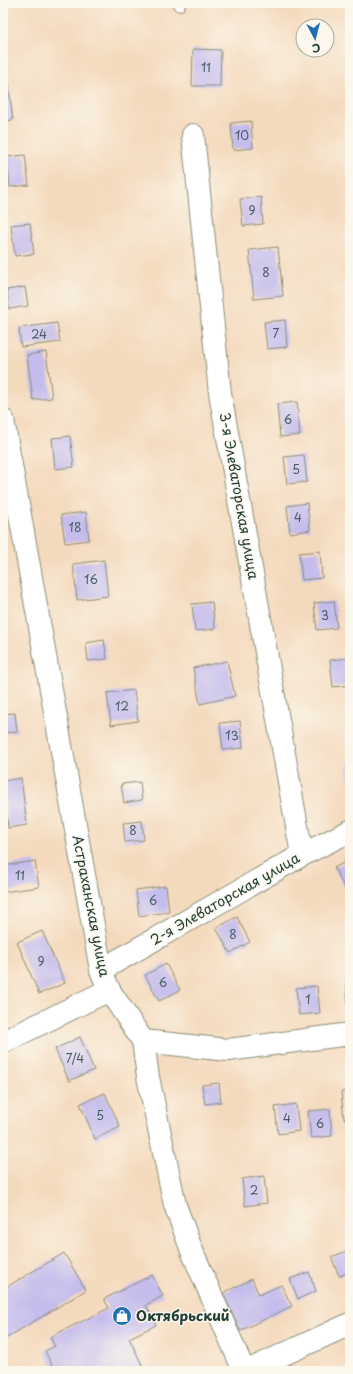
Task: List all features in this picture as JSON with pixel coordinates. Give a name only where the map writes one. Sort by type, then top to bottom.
[{"type":"street","name":"3-я Элеваторская улица","points":[[193,135],[220,393],[302,855]]},
{"type":"street","name":"Астраханская улица","points":[[3,420],[101,970],[109,990],[143,1041],[148,1077],[175,1205],[192,1250],[246,1371]]},
{"type":"street","name":"2-я Элеваторская улица","points":[[101,970],[302,855],[350,831]]},
{"type":"street","points":[[3,1042],[109,990]]},
{"type":"street","points":[[143,1041],[228,1050],[350,1034]]},
{"type":"street","points":[[246,1371],[350,1324]]},
{"type":"building","points":[[3,20],[6,34],[3,34]]},
{"type":"building","points":[[193,49],[221,50],[220,86],[192,86]]},
{"type":"building","points":[[3,79],[8,79],[13,120],[3,121]]},
{"type":"building","points":[[251,121],[253,148],[233,150],[231,123]]},
{"type":"building","points":[[25,155],[29,185],[10,187],[7,157]]},
{"type":"building","points":[[261,197],[263,224],[243,226],[240,199]]},
{"type":"building","points":[[30,223],[34,254],[15,256],[11,225]]},
{"type":"building","points":[[278,247],[283,296],[254,299],[249,250]]},
{"type":"building","points":[[25,287],[28,306],[9,309],[7,290]]},
{"type":"building","points":[[285,320],[287,347],[267,349],[264,322]]},
{"type":"building","points":[[57,323],[60,342],[21,347],[19,328]]},
{"type":"building","points":[[46,352],[52,398],[33,400],[27,355]]},
{"type":"building","points":[[297,402],[300,435],[280,437],[277,404]]},
{"type":"building","points":[[70,436],[74,467],[55,469],[52,438]]},
{"type":"building","points":[[304,455],[307,482],[287,484],[284,457]]},
{"type":"building","points":[[307,503],[310,530],[290,533],[287,506]]},
{"type":"building","points":[[86,512],[89,540],[65,543],[61,515]]},
{"type":"building","points":[[320,551],[322,578],[302,580],[299,553]]},
{"type":"building","points":[[104,560],[108,596],[77,600],[73,564]]},
{"type":"building","points":[[334,601],[337,628],[317,630],[314,603]]},
{"type":"building","points":[[212,602],[215,629],[195,631],[192,604]]},
{"type":"building","points":[[104,640],[107,659],[88,661],[86,643]]},
{"type":"building","points":[[350,658],[350,685],[333,687],[330,660]]},
{"type":"building","points":[[227,661],[235,696],[200,704],[193,668]]},
{"type":"building","points":[[134,690],[138,721],[111,725],[107,693]]},
{"type":"building","points":[[15,713],[17,732],[3,733],[3,714]]},
{"type":"building","points":[[240,721],[243,748],[223,750],[220,723]]},
{"type":"building","points":[[350,765],[350,782],[349,782],[347,766]]},
{"type":"building","points":[[21,778],[27,825],[8,828],[3,781]]},
{"type":"building","points":[[140,782],[142,800],[124,803],[121,784]]},
{"type":"building","points":[[142,821],[144,840],[125,842],[123,823]]},
{"type":"building","points":[[350,859],[350,892],[348,894],[334,868]]},
{"type":"building","points":[[35,861],[39,887],[3,892],[3,866]]},
{"type":"building","points":[[166,886],[169,912],[139,916],[136,890]]},
{"type":"building","points":[[237,917],[250,942],[230,953],[216,928]]},
{"type":"building","points":[[42,931],[65,983],[39,994],[17,942]]},
{"type":"building","points":[[166,964],[180,990],[159,1001],[145,975]]},
{"type":"building","points":[[346,980],[350,980],[350,1007],[348,1007]]},
{"type":"building","points":[[317,986],[320,1013],[299,1015],[296,988]]},
{"type":"building","points":[[80,1037],[94,1070],[69,1081],[55,1049]]},
{"type":"building","points":[[219,1083],[221,1102],[205,1104],[202,1085]]},
{"type":"building","points":[[350,1091],[350,1118],[344,1119],[341,1092]]},
{"type":"building","points":[[105,1093],[120,1127],[95,1139],[80,1104]]},
{"type":"building","points":[[296,1104],[299,1131],[278,1134],[275,1107]]},
{"type":"building","points":[[330,1109],[332,1136],[311,1138],[308,1111]]},
{"type":"building","points":[[264,1176],[267,1203],[245,1206],[242,1179]]},
{"type":"building","points":[[350,1250],[350,1272],[339,1276],[331,1257]]},
{"type":"building","points":[[64,1253],[86,1290],[3,1340],[3,1289]]},
{"type":"building","points":[[309,1272],[316,1291],[298,1299],[290,1279]]},
{"type":"building","name":"Октябрьский","points":[[152,1275],[163,1296],[146,1305],[156,1325],[129,1338],[145,1371],[55,1371],[45,1351],[55,1346],[50,1337],[109,1308],[104,1299]]},
{"type":"building","points":[[252,1279],[259,1295],[281,1285],[292,1306],[240,1331],[223,1293]]},
{"type":"place","name":"Октябрьский","points":[[122,1316]]}]
